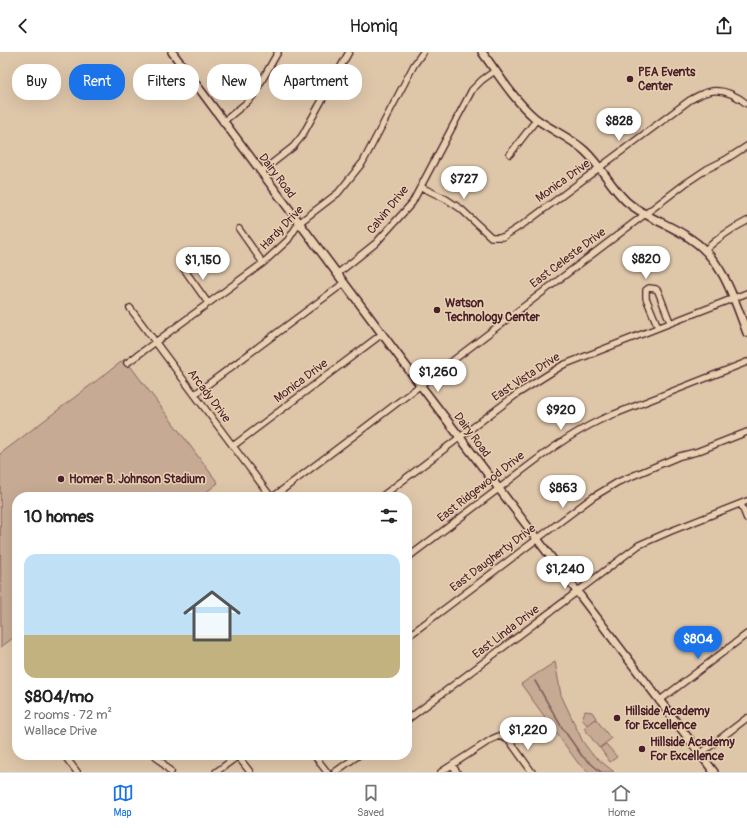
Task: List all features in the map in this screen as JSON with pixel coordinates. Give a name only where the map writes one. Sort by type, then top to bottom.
[{"type":"street","name":"Dairy Road","points":[[172,52],[498,489],[714,772]]},
{"type":"street","points":[[223,122],[253,96],[278,52]]},
{"type":"street","points":[[261,172],[292,147],[302,136],[349,52]]},
{"type":"street","name":"Hardy Drive","points":[[127,363],[263,263],[288,240],[299,223],[338,193],[355,174],[363,162],[411,71],[423,52]]},
{"type":"street","points":[[482,52],[526,109],[537,119],[572,141],[586,152],[625,200],[644,214],[691,238],[705,250],[723,275],[747,333]]},
{"type":"street","name":"Calvin Drive","points":[[337,274],[376,243],[412,203],[472,90],[482,80],[496,70]]},
{"type":"street","name":"Monica Drive","points":[[421,187],[446,199],[461,209],[491,237],[503,237],[690,100],[707,92],[725,92],[747,104]]},
{"type":"street","points":[[510,154],[537,119]]},
{"type":"street","name":"East Celeste Drive","points":[[279,492],[421,386],[644,214],[707,169],[747,146]]},
{"type":"street","points":[[705,250],[723,234],[747,220]]},
{"type":"street","points":[[239,229],[263,263]]},
{"type":"street","points":[[184,269],[208,303]]},
{"type":"street","points":[[195,394],[344,283]]},
{"type":"street","points":[[658,327],[646,298],[646,290],[649,288],[656,289],[658,291],[670,322]]},
{"type":"street","name":"East Vista Drive","points":[[388,492],[517,394],[563,365],[747,293]]},
{"type":"street","name":"Arcady Drive","points":[[130,308],[268,492]]},
{"type":"street","name":"Monica Drive","points":[[233,446],[382,334]]},
{"type":"street","name":"East Ridgewood Drive","points":[[412,554],[559,443],[583,428],[602,419],[747,362]]},
{"type":"street","name":"East Daugherty Drive","points":[[412,633],[593,497],[618,482],[680,456],[696,452],[747,432]]},
{"type":"street","name":"East Linda Drive","points":[[412,716],[639,545],[747,501]]},
{"type":"street","points":[[741,504],[747,518]]},
{"type":"street","points":[[659,701],[747,634]]},
{"type":"street","points":[[700,754],[747,718]]},
{"type":"street","points":[[441,772],[499,736],[509,740],[532,772]]},
{"type":"street","points":[[68,760],[77,772]]},
{"type":"street","points":[[160,760],[171,772]]},
{"type":"street","points":[[216,772],[231,760]]},
{"type":"street","points":[[241,760],[250,772]]},
{"type":"street","points":[[318,760],[326,772]]},
{"type":"street","points":[[335,772],[352,760]]},
{"type":"street","points":[[452,765],[457,772]]},
{"type":"shaded area","points":[[125,359],[218,483],[206,492],[12,492],[12,639],[1,647],[0,454]]},
{"type":"shaded area","points":[[555,662],[561,695],[583,742],[592,754],[614,772],[589,772],[578,763],[521,684]]},
{"type":"shaded area","points":[[585,711],[592,712],[596,718],[587,725],[582,719]]},
{"type":"shaded area","points":[[596,719],[611,739],[599,748],[584,728]]},
{"type":"shaded area","points":[[606,744],[617,757],[610,762],[600,748]]},
{"type":"waterway","points":[[535,681],[561,726],[582,756],[601,772]]},
{"type":"place","name":"PEA Events Center","points":[[630,79]]},
{"type":"place","name":"Watson Technology Center","points":[[437,310]]},
{"type":"place","name":"Homer B. Johnson Stadium","points":[[61,479]]},
{"type":"place","name":"Hillside Academy for Excellence","points":[[617,718]]},
{"type":"place","name":"Hillside Academy For Excellence","points":[[642,749]]}]
